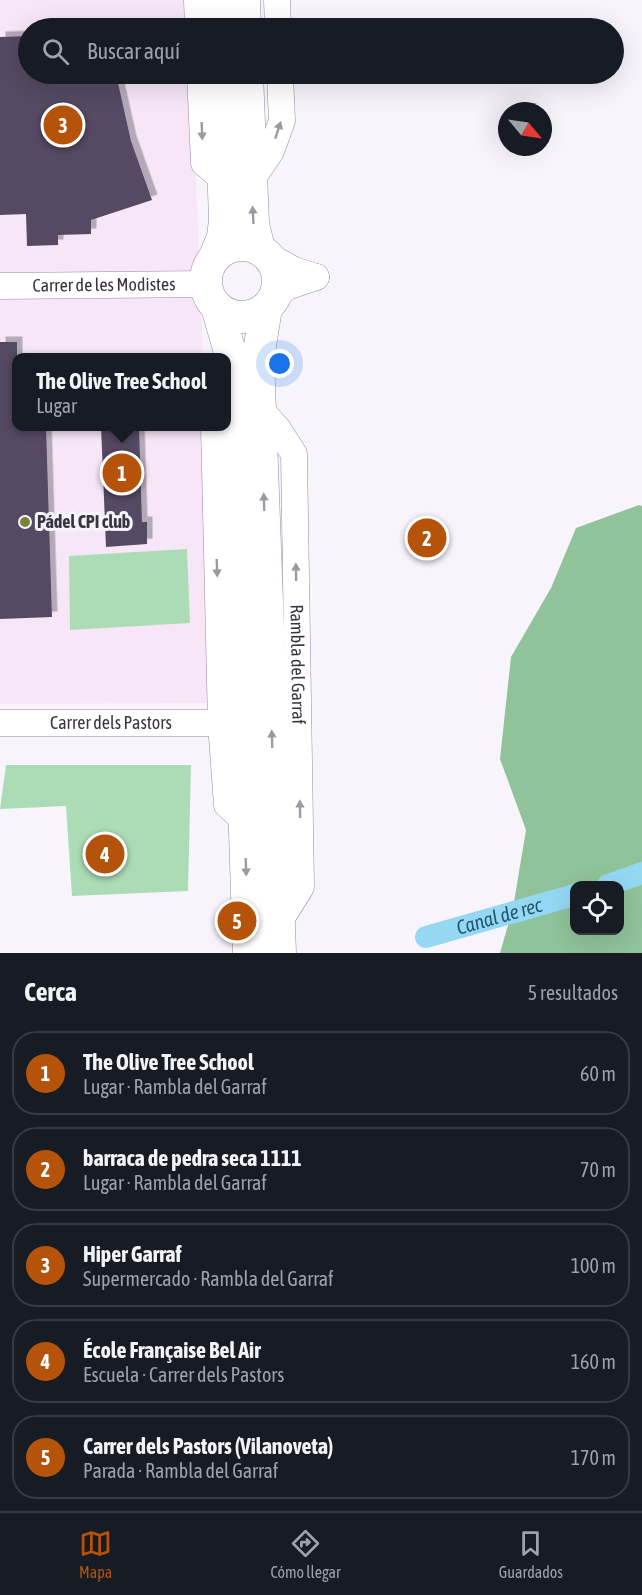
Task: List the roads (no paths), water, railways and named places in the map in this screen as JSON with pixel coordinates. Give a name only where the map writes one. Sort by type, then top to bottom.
[{"type":"street","points":[[197,0],[198,18]]},
{"type":"street","points":[[217,0],[218,18]]},
{"type":"street","points":[[244,0],[245,18]]},
{"type":"street","points":[[278,0],[278,18]]},
{"type":"street","points":[[200,84],[204,163],[238,180]]},
{"type":"street","points":[[222,84],[238,180],[264,252],[277,271],[278,284],[270,303],[255,315],[236,316],[227,314],[213,283],[225,220],[238,180],[246,84]]},
{"type":"street","points":[[238,180],[271,151],[282,121],[280,84]]},
{"type":"street","points":[[213,283],[231,247],[243,245],[264,252]]},
{"type":"street","name":"Carrer de les Modistes","points":[[0,286],[213,283]]},
{"type":"street","name":"Rambla del Garraf","points":[[213,283],[231,353]]},
{"type":"street","name":"Rambla del Garraf","points":[[244,820],[227,805],[221,723],[233,414],[258,358],[270,303]]},
{"type":"street","name":"Rambla del Garraf","points":[[231,354],[249,953]]},
{"type":"street","name":"Rambla del Garraf","points":[[233,414],[279,938]]},
{"type":"street","name":"Carrer dels Pastors","points":[[0,723],[221,723]]},
{"type":"waterway","name":"Canal de rec","points":[[619,881],[642,873]]},
{"type":"waterway","name":"Canal de rec","points":[[426,937],[570,896]]},
{"type":"place","name":"Hiper Garraf","points":[[63,125]]},
{"type":"place","name":"The Olive Tree School","points":[[122,473]]},
{"type":"place","name":"Pádel CPI club","points":[[25,522]]},
{"type":"place","name":"barraca de pedra seca 1111","points":[[427,538]]},
{"type":"place","name":"École Française Bel Air","points":[[105,854]]},
{"type":"place","name":"Carrer dels Pastors (Vilanoveta)","points":[[237,921]]}]
